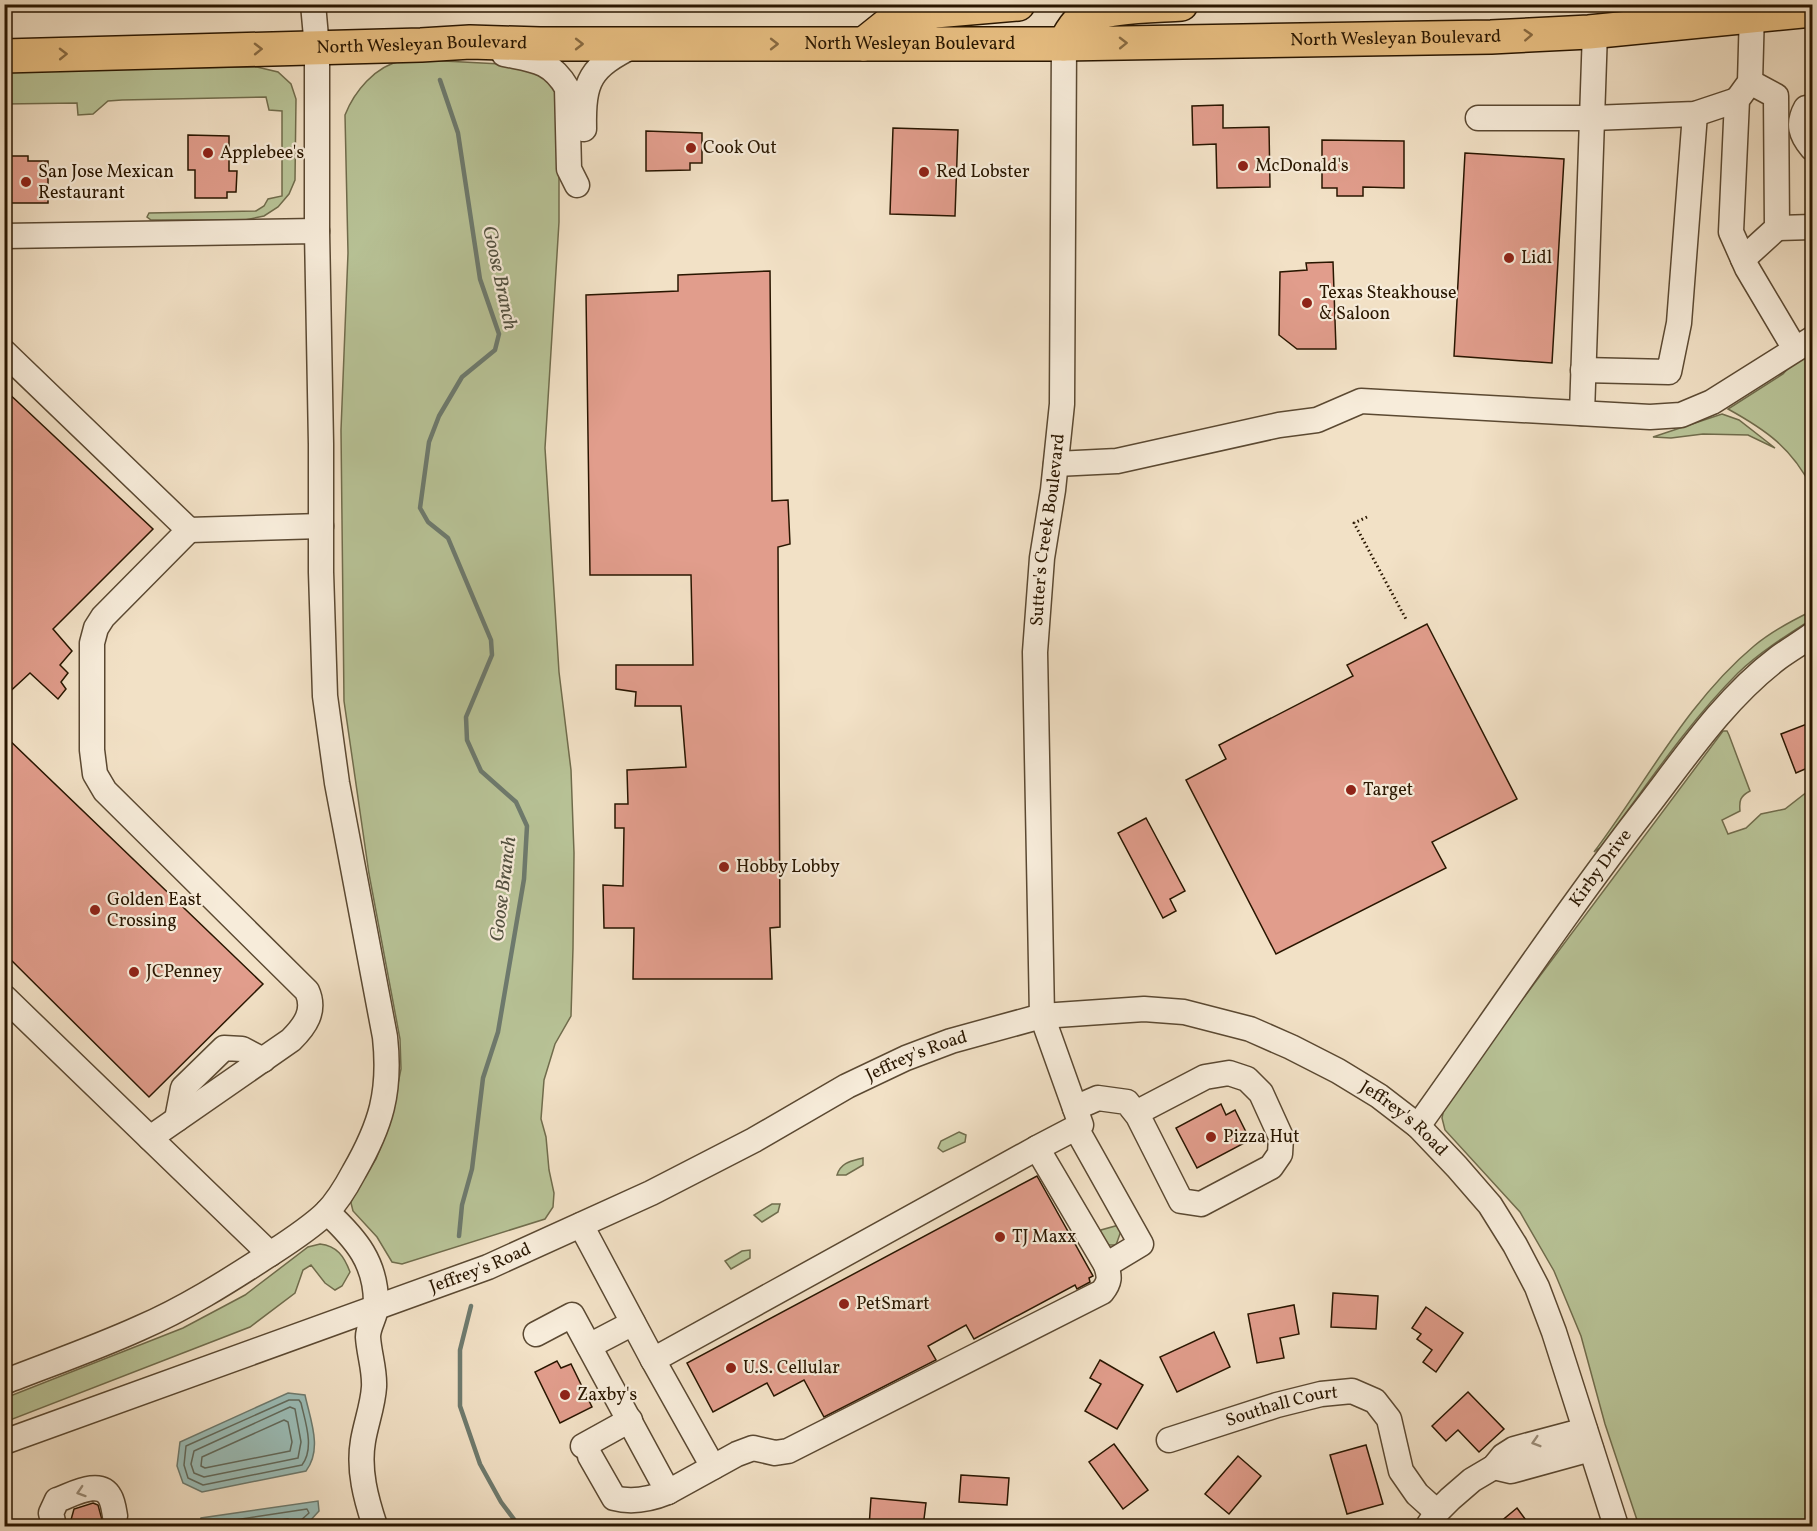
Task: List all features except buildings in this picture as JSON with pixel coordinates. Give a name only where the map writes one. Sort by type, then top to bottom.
[{"type":"highway","points":[[864,44],[889,24],[935,11],[1018,4]]},
{"type":"highway","points":[[1064,44],[1080,21],[1094,13],[1181,4]]},
{"type":"highway","name":"North Wesleyan Boulevard","points":[[4,56],[470,42],[1064,44],[1491,37],[1595,31],[1752,11],[1812,10]]},
{"type":"street","points":[[4,1382],[142,1327],[208,1292],[300,1234],[327,1212],[342,1194],[377,1127],[384,1104],[387,1073],[385,1037],[337,783],[325,696],[317,231],[317,48],[313,4]]},
{"type":"street","points":[[1056,464],[1117,461],[1279,425],[1317,420],[1361,401],[1650,417],[1681,415],[1712,402],[1804,344],[1743,259],[1731,232],[1752,11]]},
{"type":"street","points":[[1582,414],[1595,31]]},
{"type":"street","points":[[470,42],[504,55],[534,60],[549,66],[561,76],[567,88],[569,169],[578,185],[584,168],[583,102],[588,81],[599,67],[614,55],[637,44]]},
{"type":"street","name":"Sutter's Creek Boulevard","points":[[1064,44],[1062,404],[1042,558],[1035,652],[1042,1016],[1075,1118],[1141,1244],[1106,1265]]},
{"type":"street","points":[[1478,118],[1592,118],[1695,114],[1743,91],[1776,96],[1778,220]]},
{"type":"street","points":[[1812,106],[1806,108],[1800,118],[1804,138],[1812,148]]},
{"type":"street","points":[[1583,370],[1669,372],[1679,323],[1695,114]]},
{"type":"street","points":[[1743,259],[1778,220],[1812,210]]},
{"type":"street","points":[[1778,220],[1812,227]]},
{"type":"street","points":[[4,236],[317,231]]},
{"type":"street","points":[[4,352],[189,530]]},
{"type":"street","points":[[150,1138],[291,1040],[307,1020],[311,1000],[307,991],[105,791],[94,774],[92,643],[96,628],[103,617],[189,530],[321,526]]},
{"type":"street","name":"Kirby Drive","points":[[1418,1126],[1580,894],[1705,731],[1739,694],[1778,658],[1812,636]]},
{"type":"street","points":[[4,997],[270,1254]]},
{"type":"street","name":"Jeffrey's Road","points":[[4,1442],[488,1267],[651,1193],[754,1140],[847,1086],[906,1058],[951,1041],[1042,1016],[1144,1009],[1184,1012],[1250,1029],[1338,1071],[1379,1096],[1418,1126],[1490,1205],[1537,1287],[1554,1332],[1616,1527]]},
{"type":"street","points":[[177,1119],[183,1088],[224,1048],[242,1049],[263,1060]]},
{"type":"street","points":[[653,1360],[1036,1148],[1098,1098],[1127,1102],[1136,1113],[1180,1201],[1201,1204],[1271,1167],[1280,1154],[1281,1137],[1261,1094],[1247,1079],[1229,1073],[1205,1077],[1136,1113]]},
{"type":"street","points":[[630,1420],[587,1451],[614,1498],[626,1501],[653,1498],[753,1448],[775,1453],[788,1451],[1102,1292],[1109,1283],[1110,1276],[1106,1265],[1036,1148]]},
{"type":"street","points":[[327,1212],[351,1235],[363,1252],[372,1276],[376,1308],[368,1335],[374,1387],[363,1443],[361,1475],[375,1527]]},
{"type":"street","points":[[581,1225],[713,1467]]},
{"type":"street","points":[[537,1334],[572,1314],[668,1491]]},
{"type":"street","points":[[589,1346],[633,1323]]},
{"type":"street","name":"Southall Court","points":[[1169,1440],[1277,1405],[1321,1394],[1352,1391],[1375,1401],[1389,1419],[1401,1471],[1432,1519]]},
{"type":"street","points":[[1432,1519],[1472,1480],[1494,1467],[1503,1456],[1514,1449],[1588,1440]]},
{"type":"street","points":[[54,1527],[51,1513],[57,1500],[96,1487],[105,1490],[111,1498],[115,1516]]},
{"type":"path","points":[[1367,517],[1354,523],[1407,621]]},
{"type":"green space","points":[[425,60],[518,65],[537,69],[559,89],[559,222],[545,448],[559,672],[571,770],[574,853],[573,948],[571,1016],[555,1044],[544,1080],[541,1119],[546,1137],[554,1193],[553,1207],[545,1219],[402,1264],[392,1262],[377,1237],[353,1211],[351,1203],[353,1194],[376,1159],[390,1123],[401,1069],[400,1039],[369,874],[344,701],[341,430],[348,253],[345,115],[360,89],[374,74],[401,61]]},
{"type":"green space","points":[[257,67],[278,72],[291,84],[296,99],[295,180],[289,194],[278,207],[264,216],[245,220],[151,220],[147,217],[149,213],[256,211],[264,206],[268,199],[282,196],[282,111],[269,110],[266,97],[108,101],[93,114],[78,115],[77,103],[5,104],[4,70]]},
{"type":"green space","points":[[1812,348],[1812,488],[1796,462],[1777,441],[1728,409],[1783,374],[1801,354]]},
{"type":"green space","points":[[1722,414],[1739,420],[1775,448],[1748,435],[1703,434],[1671,438],[1653,437]]},
{"type":"green space","points":[[1812,611],[1812,619],[1755,658],[1719,693],[1666,757],[1601,847],[1594,852],[1668,744],[1708,692],[1754,646],[1782,627]]},
{"type":"green space","points":[[1723,731],[1727,731],[1729,735],[1750,791],[1741,799],[1740,811],[1722,820],[1728,834],[1746,828],[1761,814],[1785,809],[1812,788],[1812,1526],[1639,1526],[1605,1424],[1581,1336],[1554,1271],[1520,1212],[1445,1130],[1442,1118],[1445,1103]]},
{"type":"green space","points":[[959,1132],[966,1135],[965,1142],[943,1152],[938,1148],[941,1141]]},
{"type":"green space","points":[[863,1158],[863,1165],[846,1175],[837,1175],[844,1165]]},
{"type":"green space","points":[[772,1204],[780,1204],[778,1212],[762,1222],[754,1215]]},
{"type":"green space","points":[[1119,1225],[1121,1231],[1116,1245],[1104,1245],[1097,1238],[1101,1230]]},
{"type":"green space","points":[[320,1244],[331,1247],[339,1253],[350,1272],[342,1286],[335,1290],[325,1283],[311,1265],[303,1270],[295,1293],[250,1327],[5,1422],[5,1398],[183,1328],[245,1295],[308,1247]]},
{"type":"green space","points":[[750,1250],[750,1258],[731,1269],[725,1261],[742,1251]]},
{"type":"water","points":[[288,1393],[305,1395],[312,1424],[314,1453],[306,1471],[202,1492],[183,1483],[177,1466],[180,1442]]},
{"type":"water","points":[[318,1501],[319,1511],[308,1523],[296,1526],[199,1526],[201,1518]]},
{"type":"waterway","name":"Goose Branch","points":[[440,80],[458,133],[480,279],[499,334],[495,350],[462,377],[439,416],[429,442],[420,508],[428,522],[448,538],[491,640],[492,655],[466,717],[467,740],[481,771],[516,802],[527,826],[524,879],[498,1032],[483,1078],[472,1169],[462,1205],[459,1236]]},
{"type":"waterway","name":"Goose Branch","points":[[471,1306],[460,1350],[460,1406],[480,1464],[501,1502],[519,1526]]},
{"type":"place","name":"Cook Out","points":[[691,148]]},
{"type":"place","name":"Applebee's","points":[[208,153]]},
{"type":"place","name":"McDonald's","points":[[1243,166]]},
{"type":"place","name":"Red Lobster","points":[[924,172]]},
{"type":"place","name":"San Jose Mexican Restaurant","points":[[26,182]]},
{"type":"place","name":"Lidl","points":[[1509,258]]},
{"type":"place","name":"Texas Steakhouse & Saloon","points":[[1307,303]]},
{"type":"place","name":"Target","points":[[1351,790]]},
{"type":"place","name":"Hobby Lobby","points":[[724,867]]},
{"type":"place","name":"Golden East Crossing","points":[[95,910]]},
{"type":"place","name":"JCPenney","points":[[134,972]]},
{"type":"place","name":"Pizza Hut","points":[[1211,1137]]},
{"type":"place","name":"TJ Maxx","points":[[1000,1237]]},
{"type":"place","name":"PetSmart","points":[[844,1304]]},
{"type":"place","name":"U.S. Cellular","points":[[731,1368]]},
{"type":"place","name":"Zaxby's","points":[[565,1395]]}]
